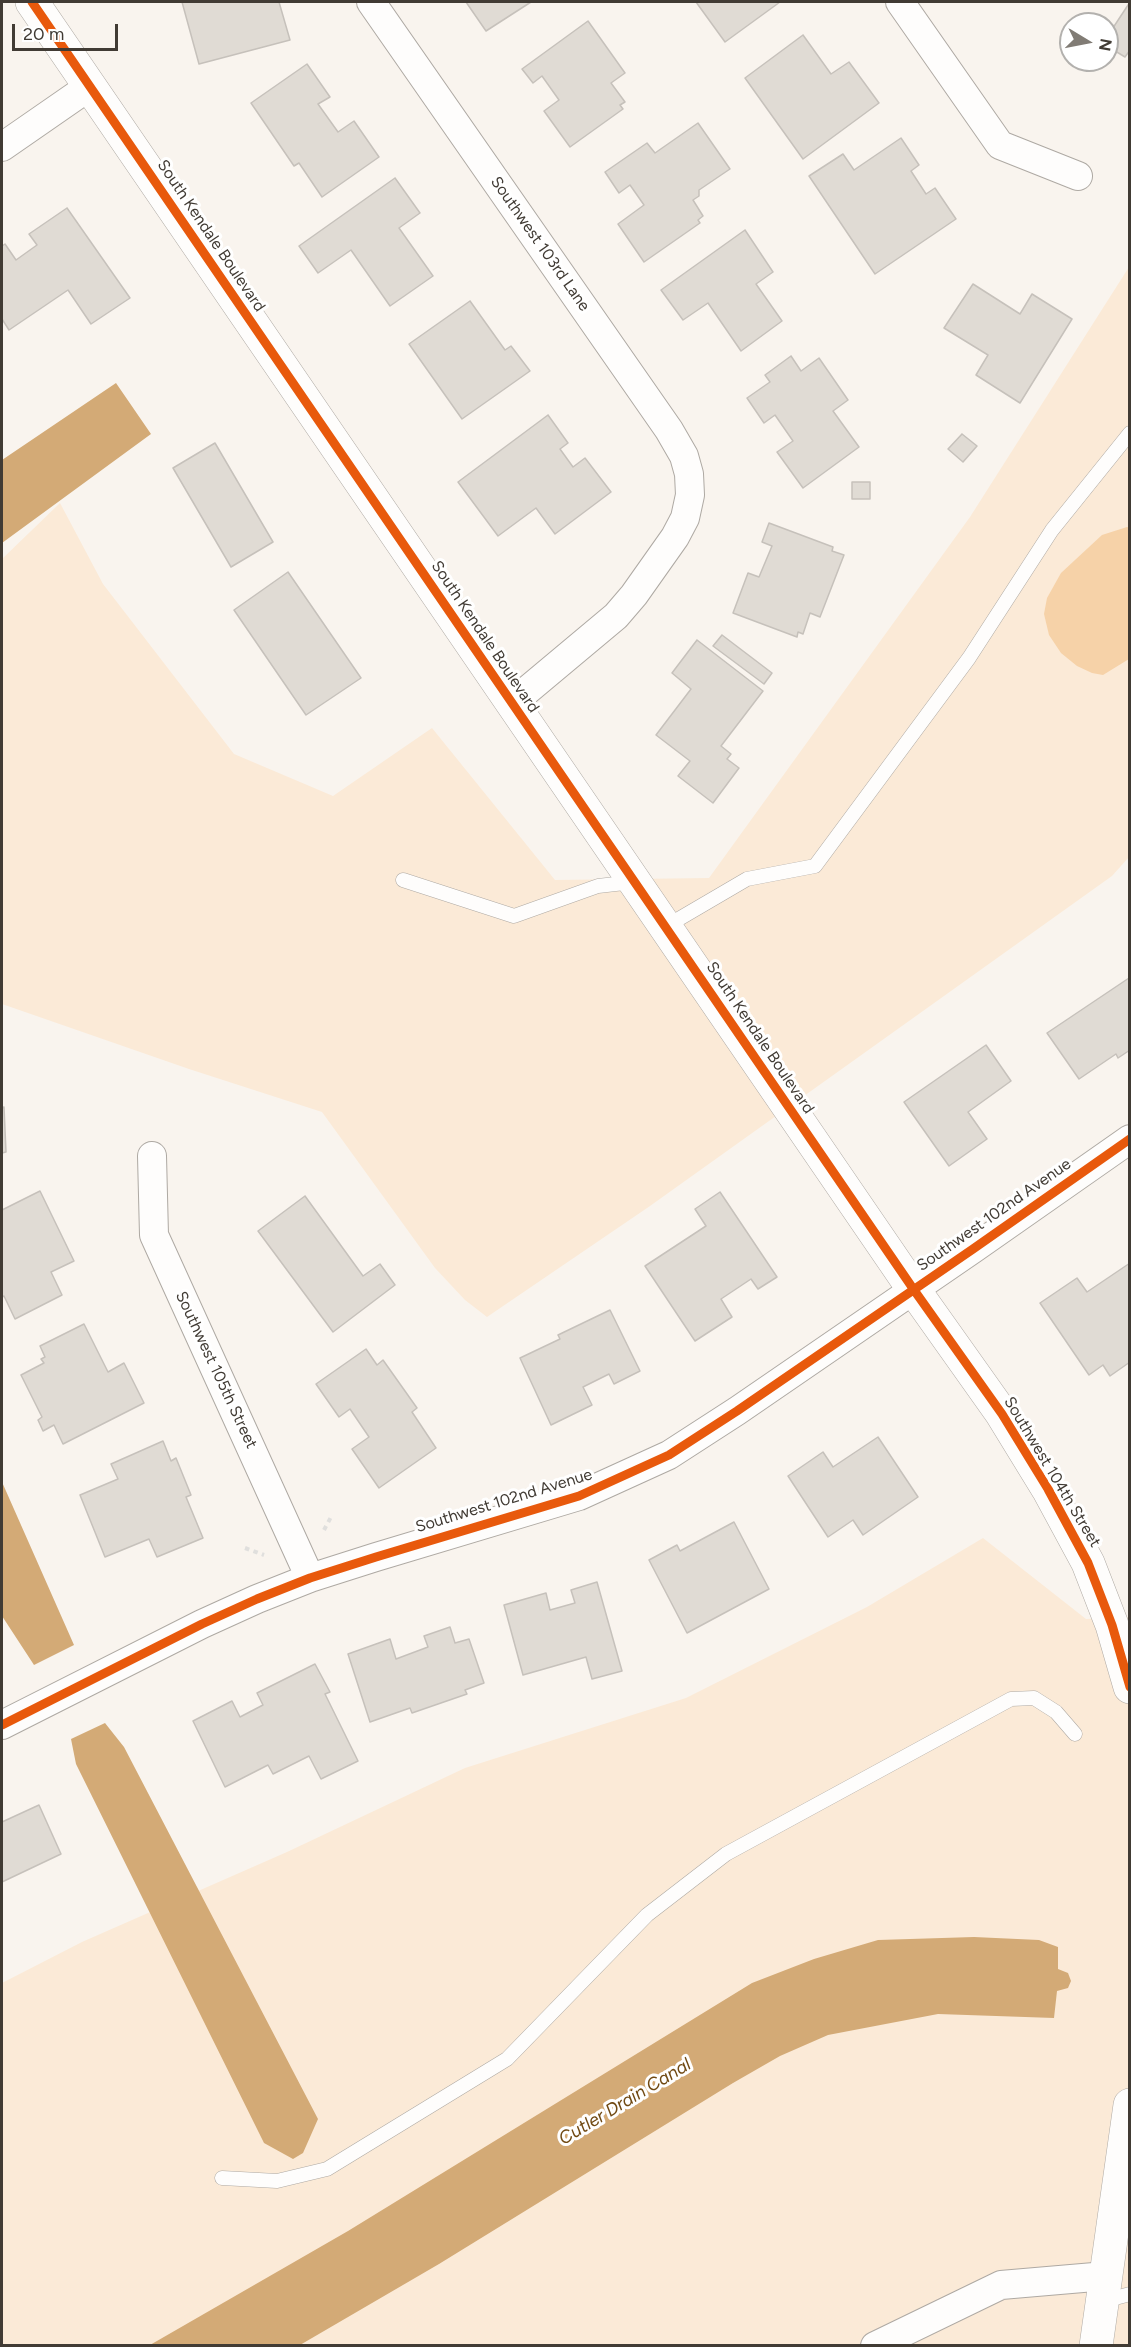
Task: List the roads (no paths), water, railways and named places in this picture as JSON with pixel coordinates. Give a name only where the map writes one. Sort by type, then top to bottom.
[{"type":"street","name":"South Kendale Boulevard","points":[[32,2],[914,1290]]},
{"type":"street","name":"Southwest 103rd Lane","points":[[371,2],[669,430],[684,456],[688,474],[690,495],[685,518],[675,537],[634,595],[616,616],[512,703]]},
{"type":"street","points":[[900,2],[1000,145],[1078,176]]},
{"type":"street","points":[[2,147],[90,86]]},
{"type":"street","name":"Southwest 102nd Avenue","points":[[2,1725],[202,1624],[310,1578],[579,1496],[669,1455],[914,1290],[1130,1139]]},
{"type":"street","name":"Southwest 105th Street","points":[[152,1156],[154,1235],[310,1578]]},
{"type":"street","name":"Southwest 104th Street","points":[[914,1290],[1002,1414],[1048,1489],[1088,1563],[1112,1625],[1130,1687]]},
{"type":"street","points":[[1096,2346],[1112,2291],[1130,2105]]},
{"type":"street","points":[[875,2346],[1001,2285],[1112,2291]]},
{"type":"lane","points":[[665,927],[747,879],[816,866],[969,658],[1052,530],[1130,433]]},
{"type":"lane","points":[[403,880],[514,916],[598,886],[634,881]]},
{"type":"lane","points":[[222,2178],[277,2181],[327,2169],[507,2059],[647,1915],[726,1854],[1011,1699],[1034,1698],[1056,1712],[1075,1734]]},
{"type":"water","points":[[116,383],[151,434],[2,543],[2,460]]},
{"type":"water","points":[[2,1482],[74,1645],[34,1665],[2,1616]]},
{"type":"water","points":[[105,1723],[124,1747],[318,2119],[303,2153],[293,2159],[264,2143],[76,1764],[71,1739]]},
{"type":"water","name":"Cutler Drain Canal","points":[[974,1937],[1039,1940],[1058,1947],[1058,1969],[1068,1973],[1071,1981],[1068,1988],[1057,1991],[1054,2018],[938,2014],[828,2035],[780,2056],[733,2083],[439,2264],[300,2345],[150,2345],[348,2231],[752,1983],[814,1959],[878,1940]]}]
